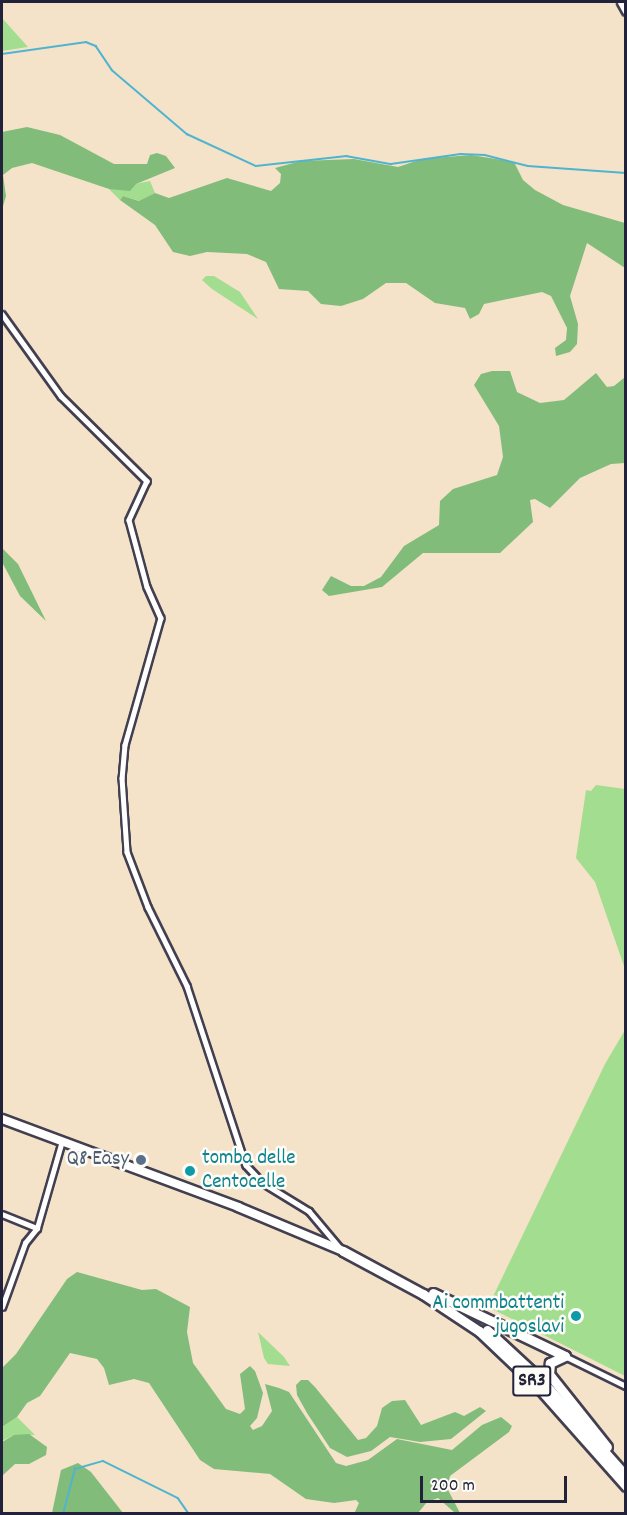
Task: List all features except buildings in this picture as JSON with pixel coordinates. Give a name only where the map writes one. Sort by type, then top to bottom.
[{"type":"highway","name":"SR3","points":[[343,1251],[433,1293],[510,1350],[625,1475]]},
{"type":"highway","name":"SR3","points":[[343,1251],[423,1294],[479,1331],[533,1381],[626,1486]]},
{"type":"highway","points":[[433,1293],[565,1356]]},
{"type":"highway","points":[[565,1356],[550,1363],[549,1374],[617,1459],[625,1475]]},
{"type":"main road","points":[[621,2],[626,11]]},
{"type":"main road","name":"SR3","points":[[2,1119],[238,1207],[343,1251]]},
{"type":"street","points":[[2,314],[61,396],[147,481],[129,520],[147,587],[161,618],[125,745],[122,778],[125,845],[148,907],[187,986],[246,1165],[263,1183],[309,1211],[343,1251]]},
{"type":"street","points":[[2,1307],[25,1243],[37,1228],[62,1141]]},
{"type":"street","points":[[2,1214],[37,1228]]},
{"type":"street","points":[[565,1356],[626,1386]]},
{"type":"green space","points":[[2,18],[28,47],[2,51]]},
{"type":"green space","points":[[27,127],[60,135],[114,164],[147,164],[150,155],[157,153],[166,156],[175,168],[136,184],[130,191],[109,189],[32,163],[12,168],[3,175],[6,196],[2,210],[2,132]]},
{"type":"green space","points":[[471,155],[514,162],[523,180],[535,190],[563,205],[625,223],[625,268],[587,243],[570,296],[578,324],[577,344],[570,352],[556,356],[555,348],[566,340],[567,328],[551,296],[542,292],[484,304],[479,314],[470,319],[465,308],[435,303],[406,283],[386,283],[363,299],[341,306],[321,304],[308,291],[279,289],[266,262],[247,254],[207,252],[190,256],[173,252],[155,225],[120,200],[123,196],[139,201],[155,193],[169,198],[227,178],[271,191],[280,183],[281,174],[275,168],[301,161],[354,159],[398,167],[422,159]]},
{"type":"green space","points":[[150,181],[155,193],[140,201],[123,196],[120,200],[109,189]]},
{"type":"green space","points":[[206,276],[214,276],[240,292],[258,319],[212,289],[202,280]]},
{"type":"green space","points":[[492,371],[510,371],[517,392],[540,403],[564,400],[596,373],[607,387],[614,386],[625,377],[625,463],[611,464],[580,478],[550,508],[535,499],[530,500],[533,522],[500,553],[423,553],[382,587],[329,596],[322,590],[331,576],[351,586],[364,586],[381,577],[404,546],[439,525],[440,501],[453,489],[497,475],[503,457],[499,426],[474,385],[481,374]]},
{"type":"green space","points":[[2,548],[18,564],[46,621],[20,596],[2,562]]},
{"type":"green space","points":[[596,785],[625,789],[625,969],[595,882],[576,858],[586,790],[591,791]]},
{"type":"green space","points":[[625,1030],[625,1376],[488,1307],[605,1064]]},
{"type":"green space","points":[[77,1272],[142,1290],[156,1289],[190,1307],[187,1332],[193,1363],[226,1409],[240,1414],[245,1409],[240,1374],[250,1366],[255,1371],[263,1393],[257,1418],[250,1426],[253,1430],[262,1426],[272,1411],[265,1384],[279,1388],[289,1392],[336,1463],[346,1466],[368,1460],[397,1439],[452,1450],[482,1425],[501,1417],[512,1426],[509,1432],[450,1476],[447,1488],[460,1513],[455,1513],[438,1498],[427,1502],[418,1513],[354,1514],[359,1503],[356,1500],[334,1503],[306,1499],[270,1474],[214,1469],[200,1460],[149,1383],[134,1379],[109,1385],[104,1368],[97,1359],[70,1353],[40,1396],[27,1403],[17,1417],[2,1427],[2,1368],[16,1354],[67,1279]]},
{"type":"green space","points":[[258,1332],[290,1366],[268,1364],[264,1358]]},
{"type":"green space","points":[[301,1380],[308,1380],[315,1387],[358,1440],[366,1438],[377,1426],[382,1408],[392,1401],[405,1400],[421,1425],[455,1412],[464,1416],[480,1407],[486,1411],[451,1439],[420,1442],[390,1437],[371,1451],[347,1457],[330,1448],[307,1413],[297,1395],[296,1385]]},
{"type":"green space","points":[[17,1417],[35,1435],[14,1435],[2,1441],[2,1427]]},
{"type":"green space","points":[[29,1434],[47,1447],[46,1455],[29,1464],[15,1464],[2,1476],[2,1442],[14,1435]]},
{"type":"green space","points":[[78,1463],[91,1472],[123,1513],[52,1513],[61,1470]]},
{"type":"waterway","points":[[2,54],[86,42],[96,46],[112,70],[187,134],[256,166],[346,156],[391,164],[460,154],[485,155],[528,166],[626,173]]},
{"type":"waterway","points":[[63,1514],[75,1469],[103,1461],[178,1498],[189,1514]]},
{"type":"place","name":"Q8 Easy","points":[[141,1160]]},
{"type":"place","name":"tomba delle Centocelle","points":[[190,1171]]},
{"type":"place","name":"Ai commbattenti jugoslavi","points":[[576,1316]]}]
